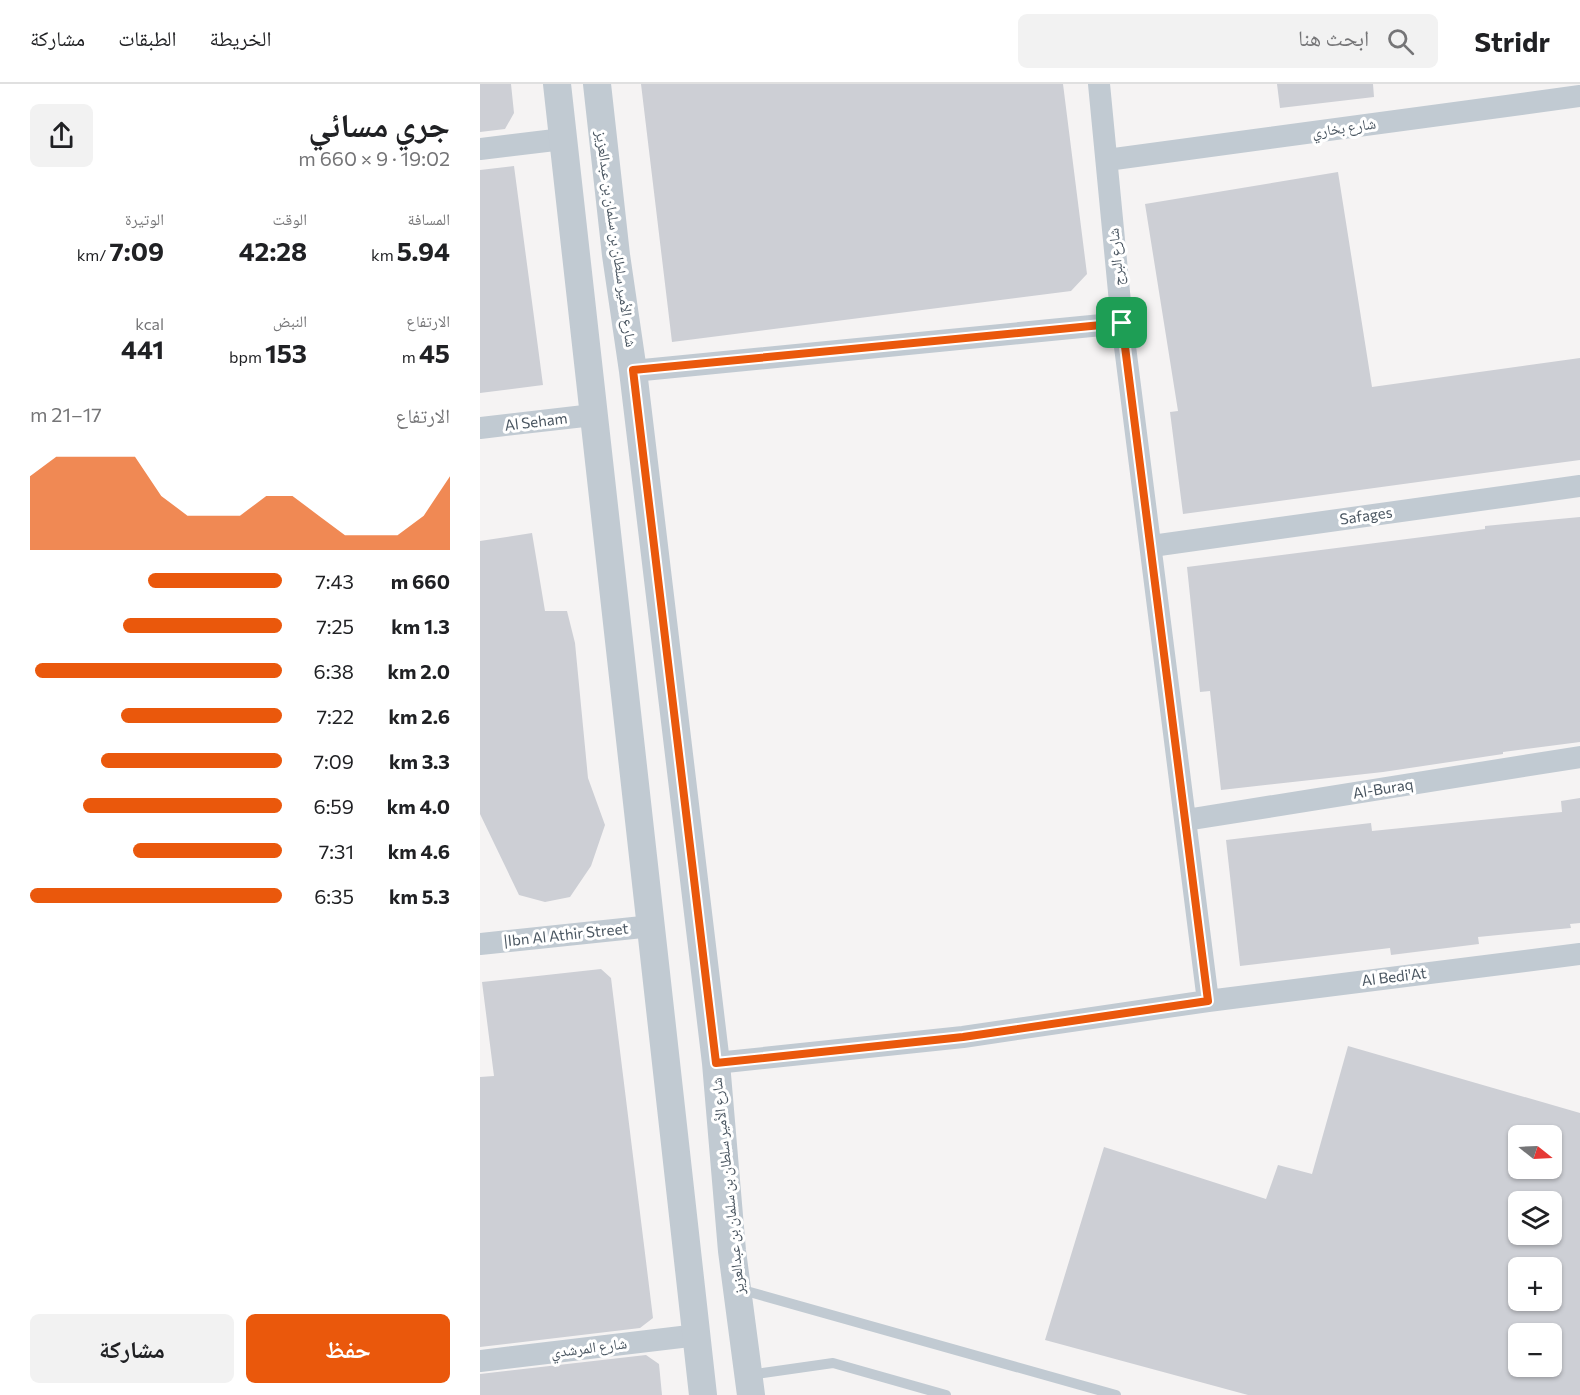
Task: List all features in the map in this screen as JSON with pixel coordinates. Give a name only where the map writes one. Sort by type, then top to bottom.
[{"type":"street","points":[[557,84],[703,1395]]},
{"type":"street","name":"شارع الأمير سلطان بن سلمان بن عبدالعزيز","points":[[597,84],[716,1063],[732,1251],[739,1289],[750,1385]]},
{"type":"street","name":"شارع البرج","points":[[1099,84],[1122,323],[1208,1001]]},
{"type":"street","name":"شارع بخاري","points":[[1107,160],[1580,96]]},
{"type":"street","points":[[480,149],[564,139]]},
{"type":"street","points":[[633,370],[1122,323]]},
{"type":"street","name":"Al Seham","points":[[480,428],[593,415]]},
{"type":"street","name":"Safages","points":[[1152,546],[1580,486]]},
{"type":"street","name":"Al-Buraq","points":[[1186,820],[1580,758]]},
{"type":"street","name":"|Ibn Al Athir Street","points":[[480,944],[652,926]]},
{"type":"street","name":"Al Bedi'At","points":[[716,1063],[963,1037],[1208,1001],[1580,954]]},
{"type":"street","name":"شارع المرشدي","points":[[480,1361],[698,1335]]},
{"type":"lane","points":[[739,1289],[1116,1395]]},
{"type":"lane","points":[[750,1385],[833,1363],[946,1395]]},
{"type":"building","points":[[480,84],[511,84],[514,113],[505,129],[480,132]]},
{"type":"building","points":[[641,84],[1063,84],[1087,274],[1071,291],[672,342]]},
{"type":"building","points":[[1277,84],[1373,84],[1374,97],[1280,108]]},
{"type":"building","points":[[514,166],[543,385],[480,393],[480,170]]},
{"type":"building","points":[[1338,172],[1372,387],[1580,358],[1580,460],[1183,514],[1170,412],[1178,411],[1145,204]]},
{"type":"building","points":[[1580,517],[1580,742],[1383,772],[1221,790],[1210,691],[1200,692],[1187,567],[1485,529],[1485,526]]},
{"type":"building","points":[[532,533],[545,611],[567,611],[575,643],[588,778],[605,825],[591,866],[570,897],[545,902],[519,895],[480,814],[480,541]]},
{"type":"building","points":[[1580,798],[1580,923],[1570,924],[1571,928],[1478,937],[1479,944],[1391,955],[1390,948],[1240,966],[1226,840],[1371,823],[1372,831],[1562,812],[1561,801]]},
{"type":"building","points":[[601,969],[611,978],[653,1318],[640,1328],[480,1347],[480,1077],[494,1076],[482,982]]},
{"type":"building","points":[[1348,1046],[1580,1113],[1580,1395],[1248,1395],[1045,1340],[1104,1147],[1266,1199],[1278,1165],[1312,1174]]},
{"type":"building","points":[[646,1355],[659,1364],[662,1395],[480,1395],[480,1374]]},
{"type":"route","points":[[1122,323],[1208,1001],[963,1037],[716,1063],[633,370],[1122,323]]}]
